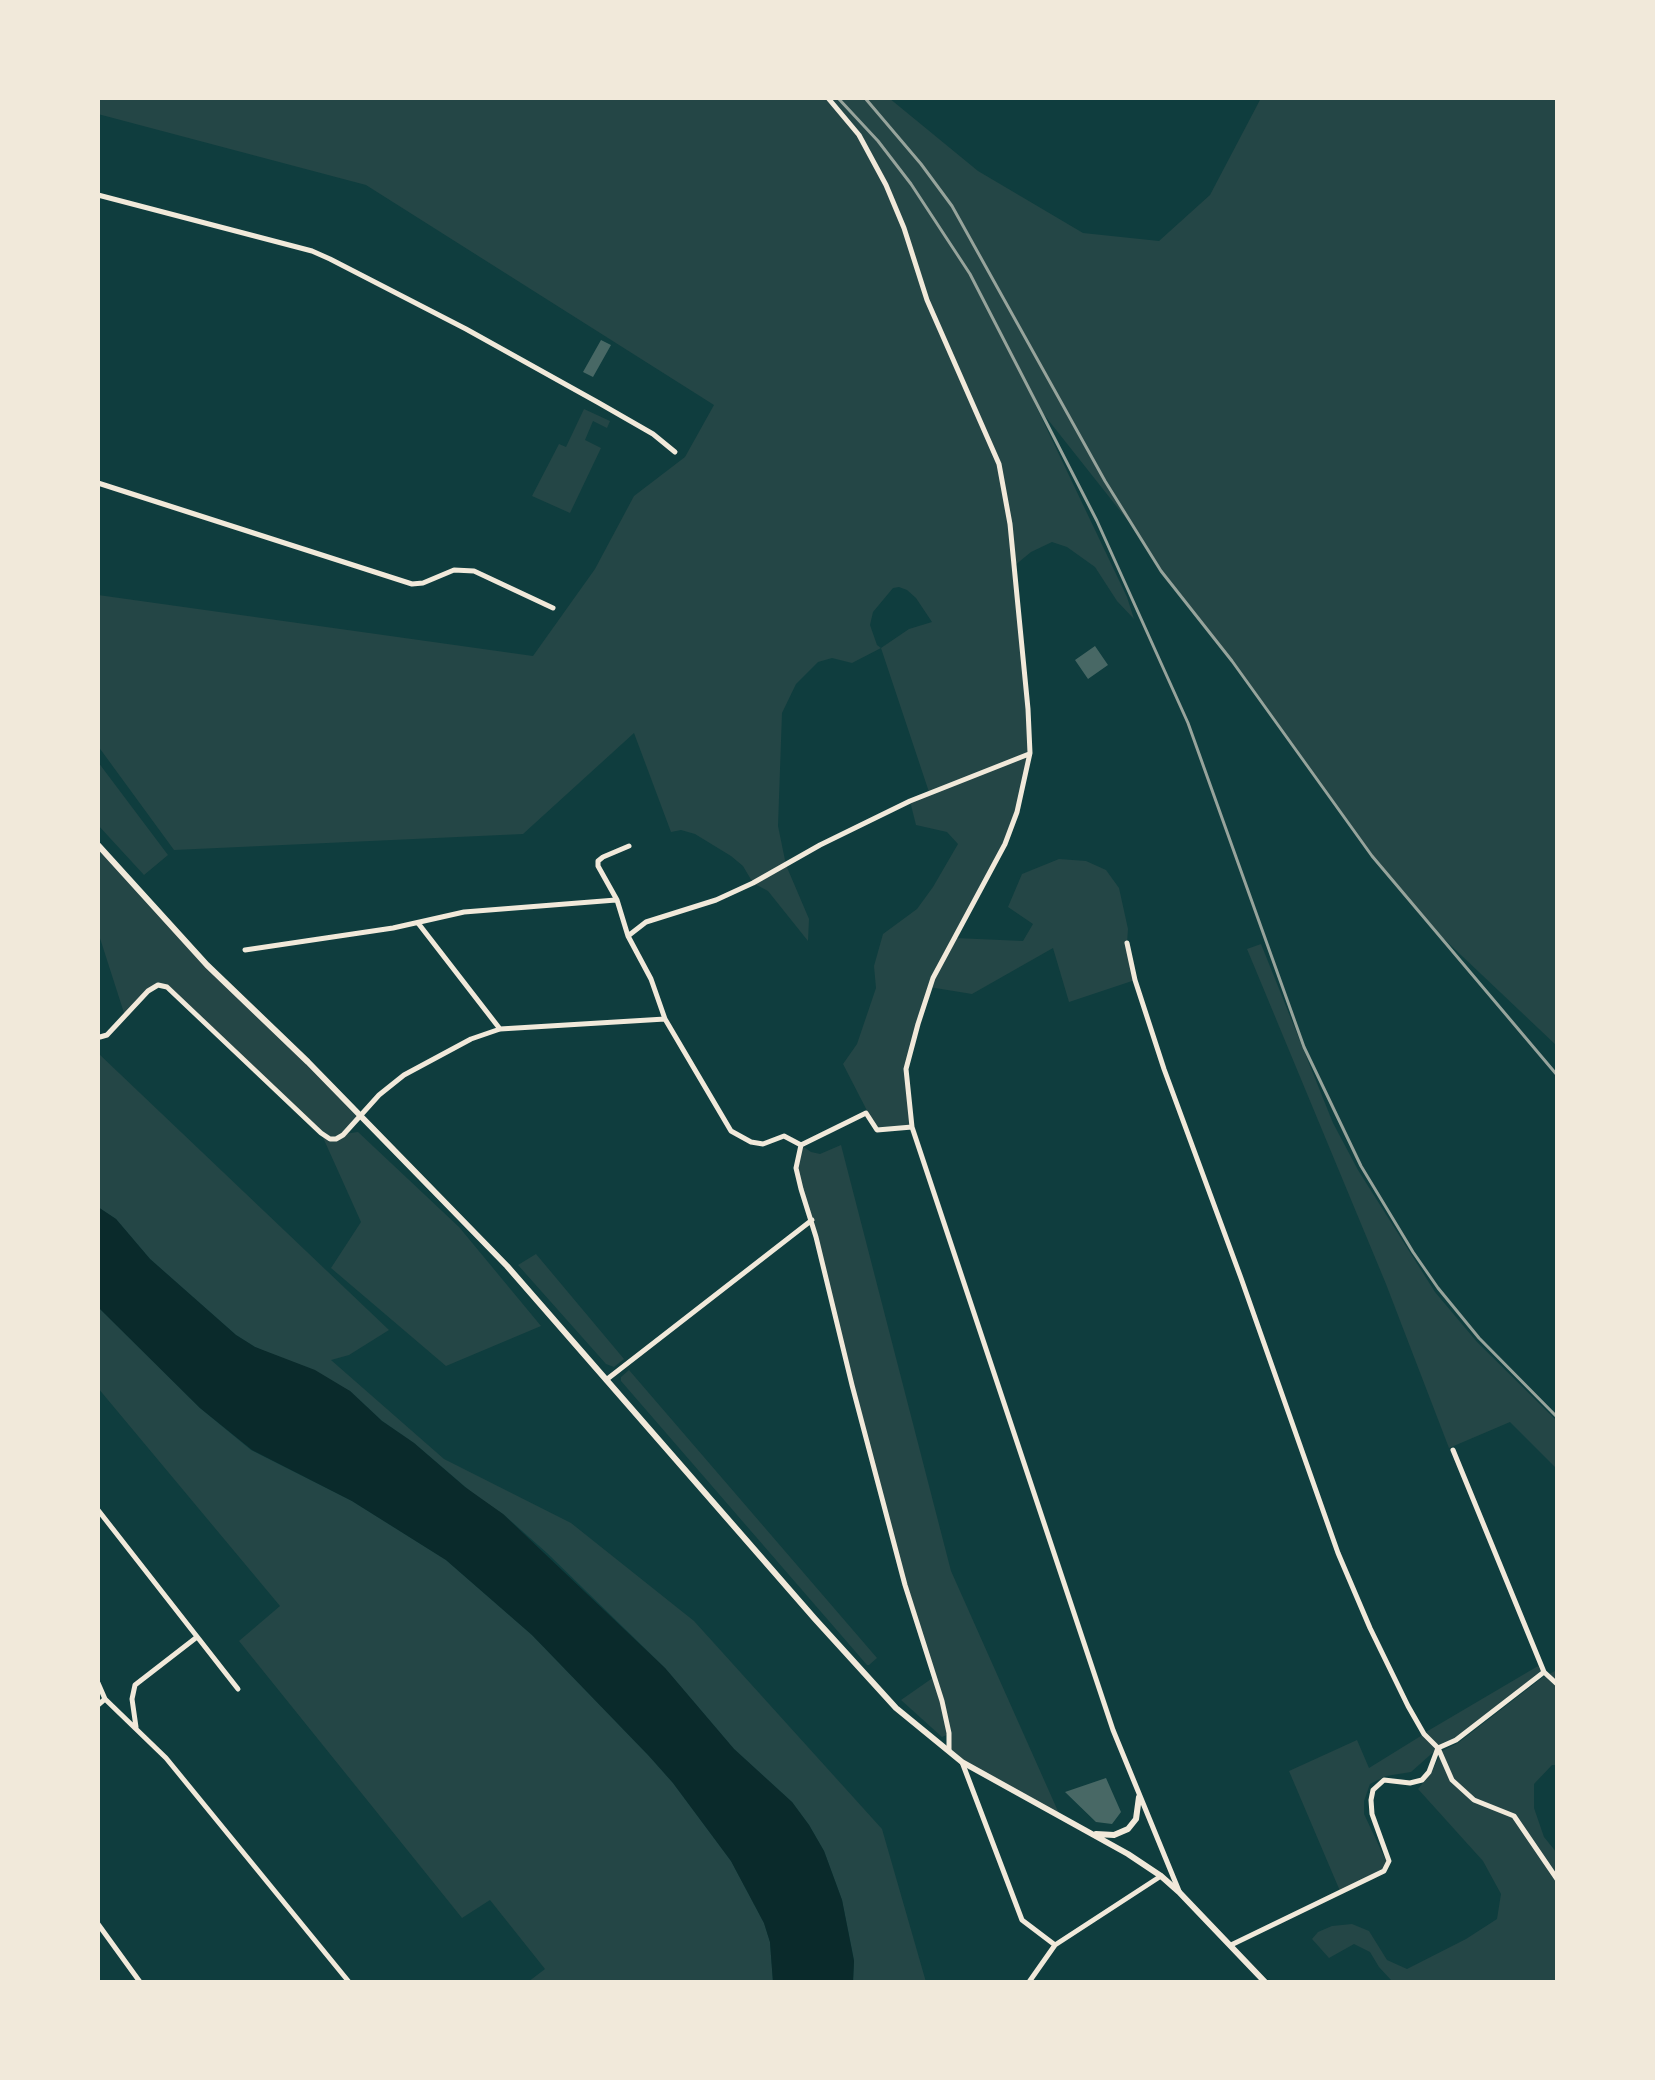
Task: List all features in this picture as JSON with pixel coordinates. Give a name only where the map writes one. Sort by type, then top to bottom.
[{"type":"street","points":[[828,98],[859,135],[886,185],[904,228],[927,300],[999,464],[1007,496],[1028,709],[1030,753],[1017,812],[1005,844],[933,978],[906,1069],[912,1127],[1088,1657],[1139,1797],[1179,1892]]},
{"type":"street","points":[[98,195],[312,251],[330,259],[466,329],[599,403],[653,434],[675,452]]},
{"type":"street","points":[[98,483],[412,584],[423,583],[454,570],[474,571],[553,608]]},
{"type":"street","points":[[628,936],[646,922],[716,900],[753,883],[820,845],[910,801],[1030,753]]},
{"type":"street","points":[[98,845],[207,965],[507,1266],[858,1669],[896,1708],[962,1762],[1128,1854],[1161,1876],[1265,1982]]},
{"type":"street","points":[[629,846],[598,861],[601,874],[617,900],[628,936],[651,979],[665,1019],[731,1131],[751,1142],[763,1144],[784,1136],[801,1145]]},
{"type":"street","points":[[245,950],[418,923],[464,912],[617,900]]},
{"type":"street","points":[[418,923],[500,1029]]},
{"type":"street","points":[[1127,943],[1135,980],[1164,1069],[1338,1553],[1370,1628],[1408,1706],[1424,1734],[1438,1748],[1452,1780],[1474,1800],[1514,1816],[1557,1879]]},
{"type":"street","points":[[100,1037],[107,1035],[148,991],[158,985],[167,987],[330,1139],[343,1135],[379,1095],[404,1075],[471,1039],[500,1029],[665,1019]]},
{"type":"street","points":[[801,1145],[866,1113],[877,1130],[912,1127]]},
{"type":"street","points":[[801,1145],[796,1168],[901,1569],[942,1701],[949,1733],[948,1753]]},
{"type":"street","points":[[606,1380],[812,1220]]},
{"type":"street","points":[[1453,1450],[1544,1672],[1557,1684]]},
{"type":"street","points":[[98,1510],[238,1689]]},
{"type":"street","points":[[136,1727],[132,1699],[135,1685],[197,1637]]},
{"type":"street","points":[[1231,1945],[1384,1871],[1389,1861],[1372,1814],[1373,1790],[1384,1780],[1410,1783],[1422,1780],[1429,1772],[1438,1748],[1456,1740],[1544,1672]]},
{"type":"street","points":[[98,1683],[105,1699],[166,1758],[349,1982]]},
{"type":"street","points":[[98,1705],[105,1699]]},
{"type":"street","points":[[962,1762],[1009,1893],[1022,1920],[1055,1945]]},
{"type":"street","points":[[1091,1834],[1114,1835],[1128,1829],[1136,1819],[1139,1797]]},
{"type":"street","points":[[1029,1982],[1055,1945],[1161,1876]]},
{"type":"street","points":[[98,1924],[140,1982]]},
{"type":"shaded area","points":[[98,98],[889,98],[978,171],[1083,233],[1159,241],[1210,195],[1261,98],[1557,98],[1557,1046],[1443,938],[1372,856],[1232,661],[1161,571],[1129,522],[1034,402],[1127,597],[1134,619],[1117,601],[1095,567],[1067,547],[1052,542],[1031,552],[1014,566],[1030,730],[1025,782],[1005,844],[955,938],[1023,941],[1033,924],[1008,907],[1022,874],[1059,859],[1086,861],[1106,870],[1119,888],[1135,980],[1069,1002],[1053,948],[972,994],[929,987],[906,1069],[912,1127],[877,1130],[843,1064],[857,1044],[876,988],[874,966],[883,934],[917,909],[958,844],[947,832],[916,825],[910,801],[929,792],[881,648],[852,663],[832,658],[818,662],[796,684],[782,713],[778,826],[786,865],[809,919],[808,941],[768,891],[753,883],[743,866],[731,856],[695,834],[681,830],[671,832],[634,733],[523,834],[174,850],[98,746],[98,595],[533,656],[595,569],[634,496],[685,457],[714,405],[366,185],[98,114]],"holes":[[[893,588],[907,590],[932,622],[909,629],[881,648],[870,625],[873,612]]]},
{"type":"shaded area","points":[[584,409],[610,421],[607,428],[593,421],[585,440],[601,448],[570,513],[532,496],[559,444],[566,447]]},
{"type":"shaded area","points":[[98,762],[168,855],[144,875],[98,825]]},
{"type":"shaded area","points":[[98,845],[207,965],[360,1116],[344,1134],[358,1132],[459,1227],[541,1326],[446,1366],[331,1268],[361,1222],[321,1133],[167,988],[158,985],[125,1016],[98,932]]},
{"type":"shaded area","points":[[1261,944],[1333,1123],[1358,1170],[1435,1292],[1477,1342],[1557,1421],[1557,1469],[1510,1422],[1449,1448],[1386,1284],[1247,949]]},
{"type":"shaded area","points":[[98,1037],[99,1054],[389,1330],[349,1355],[331,1360],[444,1459],[571,1523],[694,1621],[882,1829],[926,1982],[853,1982],[854,1960],[842,1900],[824,1851],[809,1825],[792,1802],[734,1749],[665,1668],[547,1553],[503,1514],[382,1421],[350,1391],[236,1335],[150,1259],[116,1219],[98,1207]]},
{"type":"shaded area","points":[[801,1145],[820,1154],[841,1145],[951,1571],[1061,1818],[948,1753],[949,1734],[942,1737],[901,1700],[934,1677],[905,1585],[796,1168]]},
{"type":"shaded area","points":[[98,1207],[116,1219],[150,1259],[236,1335],[255,1347],[315,1370],[350,1391],[382,1421],[503,1514],[665,1668],[734,1749],[792,1802],[809,1825],[824,1851],[842,1900],[854,1961],[853,1982],[773,1982],[770,1942],[764,1923],[731,1861],[673,1783],[532,1635],[446,1560],[352,1501],[252,1450],[200,1408],[98,1307]]},
{"type":"shaded area","points":[[536,1254],[624,1359],[614,1367],[606,1364],[518,1265]]},
{"type":"shaded area","points":[[98,1307],[200,1408],[251,1450],[352,1501],[446,1560],[532,1635],[673,1783],[731,1861],[764,1923],[770,1942],[773,1982],[528,1982],[545,1969],[490,1900],[462,1918],[239,1641],[280,1606],[98,1388]]},
{"type":"shaded area","points":[[629,1370],[877,1658],[869,1665],[621,1381]]},
{"type":"shaded area","points":[[1538,1666],[1541,1671],[1455,1738],[1438,1745],[1426,1732]]},
{"type":"shaded area","points":[[1557,1670],[1557,1765],[1552,1765],[1534,1784],[1534,1808],[1544,1837],[1557,1853],[1557,1982],[1391,1980],[1370,1952],[1354,1944],[1329,1958],[1312,1939],[1318,1932],[1332,1926],[1352,1924],[1369,1931],[1387,1960],[1407,1969],[1466,1939],[1497,1919],[1501,1894],[1483,1861],[1418,1789],[1431,1773],[1442,1751],[1458,1743],[1543,1677]]},
{"type":"shaded area","points":[[1424,1734],[1438,1748],[1411,1772],[1386,1776],[1370,1784],[1364,1801],[1364,1814],[1388,1865],[1384,1871],[1340,1891],[1289,1771],[1357,1740],[1369,1768]]},
{"type":"building","points":[[601,340],[611,345],[593,377],[583,372]]},
{"type":"building","points":[[1095,646],[1108,665],[1088,679],[1075,660]]},
{"type":"building","points":[[1106,1778],[1121,1812],[1112,1824],[1096,1822],[1065,1792]]},
{"type":"railway","points":[[838,98],[878,141],[911,184],[970,274],[1097,521],[1188,723],[1304,1047],[1361,1166],[1438,1288],[1479,1338],[1557,1417]]},
{"type":"railway","points":[[865,98],[952,206],[1105,481],[1161,571],[1232,661],[1372,856],[1557,1075]]}]
